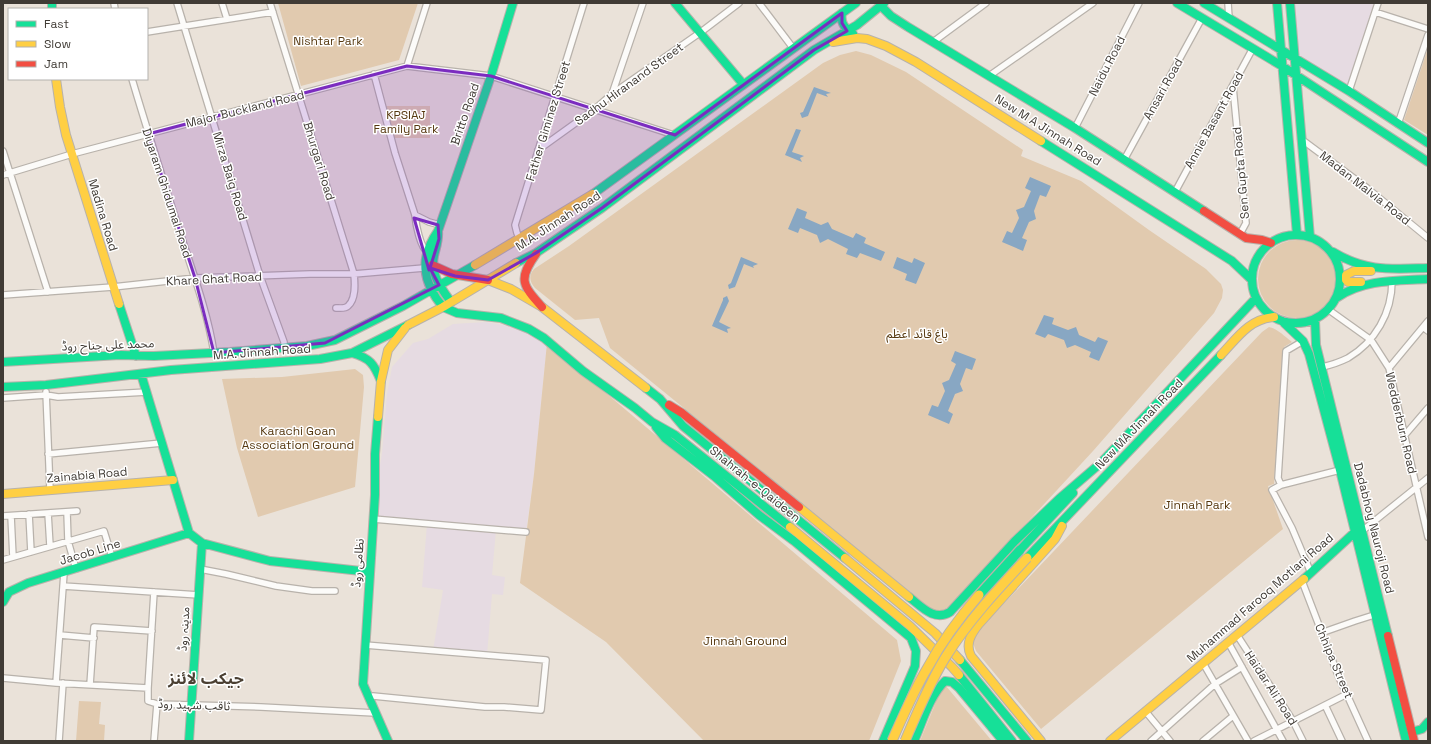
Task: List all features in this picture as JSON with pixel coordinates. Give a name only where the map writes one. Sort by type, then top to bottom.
[{"type":"main road","name":"Britto Road","points":[[443,307],[430,291],[425,275],[431,254],[439,239],[439,228],[491,76],[512,3]]},
{"type":"main road","points":[[675,3],[701,32],[743,84]]},
{"type":"main road","name":"M.A. Jinnah Road","points":[[214,353],[313,345],[335,340],[403,306],[520,239],[590,196],[856,3]]},
{"type":"main road","points":[[1177,3],[1282,66],[1428,162]]},
{"type":"main road","points":[[1204,3],[1349,91],[1428,143]]},
{"type":"main road","points":[[1277,3],[1296,235]]},
{"type":"main road","points":[[1290,3],[1310,237]]},
{"type":"main road","name":"M.A. Jinnah Road","points":[[141,374],[171,370],[320,360],[352,353],[443,307],[536,253],[602,208],[845,27],[857,25],[883,4]]},
{"type":"main road","name":"New M A Jinnah Road","points":[[883,4],[897,20],[1075,128],[1246,238],[1259,240],[1265,239],[1271,242]]},
{"type":"main road","points":[[842,13],[845,27],[862,38]]},
{"type":"main road","name":"New M A Jinnah Road","points":[[817,48],[842,39],[862,38],[876,41],[916,62],[1232,260],[1252,280]]},
{"type":"main road","name":"Madina Road","points":[[56,80],[57,99],[72,154],[136,356]]},
{"type":"main road","points":[[1406,741],[1374,615],[1359,531],[1340,470],[1309,354],[1303,341],[1260,305],[1256,298],[1252,280],[1253,269],[1263,250],[1271,242],[1283,237],[1296,235],[1310,237],[1345,259],[1376,269],[1428,268]]},
{"type":"main road","points":[[1329,249],[1336,259],[1340,271],[1340,288],[1338,297]]},
{"type":"main road","points":[[536,253],[526,268],[524,278],[525,286],[542,307]]},
{"type":"main road","points":[[428,267],[451,302]]},
{"type":"main road","name":"Shahrah-e-Qaideen","points":[[428,267],[455,276],[488,280],[511,289],[542,307],[660,399],[683,426],[935,633],[958,658],[1027,741]]},
{"type":"main road","points":[[1366,284],[1348,282],[1346,275],[1348,272],[1352,271],[1369,272],[1376,269]]},
{"type":"main road","points":[[1278,319],[1299,324],[1315,320],[1329,310],[1338,297],[1349,289],[1366,284],[1428,279]]},
{"type":"main road","points":[[892,741],[922,676],[942,643],[971,603],[1256,298]]},
{"type":"main road","name":"Shahrah-e-Qaideen","points":[[443,307],[457,313],[501,318],[529,329],[544,338],[583,371],[652,422],[675,435],[766,507],[910,626],[952,667],[1012,741]]},
{"type":"main road","name":"New MA Jinnah Road","points":[[905,741],[932,681],[952,647],[983,606],[1251,324],[1263,318],[1278,319]]},
{"type":"main road","name":"Dadabhoy Nauroji Road","points":[[1315,320],[1316,345],[1359,531],[1413,737]]},
{"type":"main road","name":"نظامی روڈ","points":[[388,741],[363,684],[373,519],[375,454],[381,381],[388,350],[408,325]]},
{"type":"main road","name":"محمد علی جناح روڈ","points":[[3,362],[120,355],[154,356],[214,353]]},
{"type":"main road","name":"نظامی روڈ","points":[[352,353],[365,357],[374,364],[381,381]]},
{"type":"main road","points":[[3,387],[141,374],[189,533],[202,542],[270,561],[370,572]]},
{"type":"main road","points":[[660,399],[682,413],[928,612],[939,617],[946,615],[953,610],[1015,541],[1060,498],[1103,461]]},
{"type":"main road","points":[[652,422],[665,438],[714,476],[759,515],[794,541],[911,638],[916,645],[917,653],[915,666],[883,741]]},
{"type":"main road","points":[[675,435],[683,426]]},
{"type":"main road","name":"Zainabia Road","points":[[3,494],[173,480]]},
{"type":"main road","points":[[1040,741],[971,656],[968,651],[968,644],[972,633],[982,620],[1055,539],[1068,515]]},
{"type":"main road","name":"Muhammad Farooq Motlani Road","points":[[1110,741],[1302,581],[1359,531]]},
{"type":"main road","name":"Jacob Line","points":[[3,602],[9,592],[28,583],[189,533]]},
{"type":"main road","name":"مدینہ روڈ","points":[[189,741],[202,542]]},
{"type":"main road","points":[[914,741],[936,692],[945,681],[952,682],[959,688],[1003,741]]},
{"type":"main road","points":[[1413,737],[1428,722]]},
{"type":"street","name":"Mirza Baig Road","points":[[177,3],[260,276],[284,342],[284,348]]},
{"type":"street","points":[[222,3],[227,19]]},
{"type":"street","name":"Bhurgari Road","points":[[270,3],[354,274],[355,289],[352,299],[348,306],[344,308],[336,308]]},
{"type":"street","points":[[407,66],[427,3]]},
{"type":"street","name":"Father Giminez Street","points":[[520,239],[515,225],[584,3]]},
{"type":"street","points":[[612,94],[643,3]]},
{"type":"street","name":"Sadhu Hiranand Street","points":[[538,150],[595,110],[612,94],[701,32],[739,3]]},
{"type":"street","points":[[759,3],[793,48]]},
{"type":"street","points":[[933,42],[986,3]]},
{"type":"street","points":[[989,76],[1093,3]]},
{"type":"street","name":"Naidu Road","points":[[1075,128],[1139,3]]},
{"type":"street","points":[[1228,3],[1229,18]]},
{"type":"street","points":[[1349,91],[1378,3]]},
{"type":"street","points":[[148,32],[273,12]]},
{"type":"street","points":[[1375,12],[1428,30]]},
{"type":"street","name":"Ansari Road","points":[[1124,160],[1202,18]]},
{"type":"street","points":[[1398,124],[1428,35]]},
{"type":"street","name":"Annie Basant Road","points":[[1175,192],[1252,48]]},
{"type":"street","name":"Major Buckland Road","points":[[3,175],[72,154],[407,66],[491,76],[675,135]]},
{"type":"street","points":[[374,74],[395,152],[415,215],[415,222],[422,246],[431,254]]},
{"type":"street","name":"Diyaram Ghidumal Road","points":[[132,80],[148,134],[195,278],[212,339],[214,353]]},
{"type":"street","name":"Sen Gupta Road","points":[[1232,86],[1246,223],[1240,234]]},
{"type":"street","name":"Madan Malvia Road","points":[[1301,139],[1366,188],[1428,238]]},
{"type":"street","points":[[3,151],[48,292]]},
{"type":"street","points":[[415,215],[439,228]]},
{"type":"street","name":"Khare Ghat Road","points":[[3,295],[113,287],[195,278],[354,274],[428,267]]},
{"type":"street","points":[[1322,367],[1348,358],[1370,340],[1381,324],[1389,307],[1392,281]]},
{"type":"street","name":"Wedderburn Road","points":[[1329,310],[1370,340],[1389,368],[1428,537]]},
{"type":"street","points":[[1389,368],[1428,321]]},
{"type":"street","points":[[1423,327],[1428,332]]},
{"type":"street","points":[[1281,485],[1278,478],[1286,351],[1303,341]]},
{"type":"street","points":[[46,384],[50,490]]},
{"type":"street","points":[[3,398],[46,395],[58,397],[147,392]]},
{"type":"street","points":[[1404,436],[1428,408]]},
{"type":"street","points":[[48,454],[162,443]]},
{"type":"street","points":[[1311,572],[1292,528],[1272,490],[1281,485],[1340,470]]},
{"type":"street","name":"Muhammad Farooq Motlani Road","points":[[1359,531],[1428,478]]},
{"type":"street","points":[[3,516],[77,511]]},
{"type":"street","points":[[66,512],[68,541],[76,569]]},
{"type":"street","points":[[48,513],[50,546]]},
{"type":"street","points":[[29,514],[31,552]]},
{"type":"street","points":[[11,516],[13,557]]},
{"type":"street","points":[[373,519],[526,532]]},
{"type":"street","points":[[3,560],[104,531],[112,557]]},
{"type":"street","points":[[200,569],[276,586],[312,591],[335,590]]},
{"type":"street","points":[[56,683],[64,573]]},
{"type":"street","name":"Chhipa Street","points":[[1302,581],[1321,633],[1368,741]]},
{"type":"street","points":[[63,586],[199,595]]},
{"type":"street","points":[[148,688],[154,592]]},
{"type":"street","points":[[1321,633],[1355,620],[1374,615]]},
{"type":"street","points":[[90,685],[94,627],[152,631]]},
{"type":"street","points":[[60,635],[94,638]]},
{"type":"street","name":"Haidar Ali Road","points":[[1237,635],[1293,721],[1303,741]]},
{"type":"street","points":[[1228,642],[1283,741]]},
{"type":"street","points":[[365,646],[546,660],[541,710],[485,707],[373,696]]},
{"type":"street","points":[[1203,663],[1248,741]]},
{"type":"street","points":[[1151,741],[1215,684],[1242,667]]},
{"type":"street","name":"ثاقب شہید روڈ","points":[[3,678],[56,683],[148,688],[148,701],[157,704],[375,712]]},
{"type":"street","points":[[59,741],[63,683]]},
{"type":"street","points":[[1254,741],[1347,694]]},
{"type":"street","points":[[154,741],[157,704]]},
{"type":"street","points":[[1325,705],[1342,741]]},
{"type":"street","points":[[1146,712],[1170,741]]},
{"type":"street","points":[[1203,741],[1233,716]]},
{"type":"highlighted area","points":[[842,13],[842,23],[847,31],[814,50],[602,208],[536,253],[488,280],[455,276],[430,268],[439,285],[325,343],[214,353],[195,278],[148,134],[407,66],[491,76],[675,135]],"holes":[[[414,218],[438,225],[439,239],[429,270]]]},
{"type":"shaded area","points":[[1290,3],[1378,3],[1349,91],[1295,58]]},
{"type":"shaded area","points":[[486,322],[527,332],[547,343],[534,474],[526,532],[496,530],[492,575],[505,577],[503,595],[492,594],[487,655],[433,650],[443,590],[422,587],[427,524],[373,519],[375,495],[382,453],[387,394],[392,367],[413,343],[428,339],[453,324]]},
{"type":"green space","name":"Nishtar Park","points":[[278,3],[418,3],[399,60],[301,86]]},
{"type":"green space","name":"باغ قائد اعظم","points":[[856,51],[871,55],[906,72],[1023,150],[1021,156],[1081,181],[1206,269],[1221,284],[1223,290],[1222,298],[1214,313],[1093,451],[952,604],[941,611],[932,610],[610,348],[599,318],[575,320],[535,288],[530,279],[534,269],[569,246],[823,63],[840,55]]},
{"type":"green space","points":[[1428,51],[1428,135],[1404,120]]},
{"type":"green space","name":"KPSIAJ Family Park","points":[[383,106],[430,106],[430,138],[391,138]]},
{"type":"green space","points":[[1297,240],[1312,243],[1319,247],[1329,257],[1333,264],[1336,279],[1333,294],[1329,301],[1319,311],[1312,315],[1297,318],[1282,315],[1275,311],[1265,301],[1261,294],[1258,279],[1261,264],[1265,257],[1275,247],[1282,243]]},
{"type":"green space","name":"Jinnah Park","points":[[1269,327],[1278,331],[1292,342],[1284,347],[1274,484],[1268,486],[1283,529],[1041,729],[976,651],[973,643],[976,633],[1262,332]]},
{"type":"green space","name":"Jinnah Ground","points":[[547,343],[897,640],[901,661],[869,741],[704,741],[606,642],[520,583],[534,474]]},
{"type":"green space","name":"Karachi Goan Association Ground","points":[[355,369],[363,375],[364,387],[355,487],[258,517],[237,448],[222,379],[282,377]]},
{"type":"green space","points":[[946,686],[992,741],[920,741],[940,692]]},
{"type":"green space","points":[[79,701],[101,702],[99,724],[105,725],[104,741],[76,741]]},
{"type":"water","points":[[814,87],[831,93],[826,94],[828,97],[817,93],[808,116],[802,118],[800,113],[803,112]]},
{"type":"water","points":[[796,129],[801,130],[792,152],[804,156],[800,158],[802,162],[785,155]]},
{"type":"water","points":[[1030,177],[1051,186],[1046,197],[1040,195],[1034,211],[1036,219],[1029,222],[1022,238],[1027,240],[1023,251],[1002,242],[1007,231],[1012,233],[1019,218],[1016,210],[1024,207],[1031,191],[1025,188]]},
{"type":"water","points":[[797,208],[807,212],[805,218],[821,225],[828,222],[832,229],[853,238],[856,233],[866,238],[864,243],[885,252],[881,261],[860,253],[857,258],[846,254],[848,249],[828,239],[820,243],[817,235],[800,228],[798,233],[788,229]]},
{"type":"water","points":[[741,257],[758,264],[753,266],[754,268],[744,264],[735,287],[729,289],[728,285],[731,283]]},
{"type":"water","points":[[897,257],[912,263],[914,258],[925,263],[916,284],[905,280],[907,274],[893,268]]},
{"type":"water","points":[[727,296],[729,301],[719,322],[731,328],[727,329],[728,333],[712,326],[723,298]]},
{"type":"water","points":[[1044,315],[1054,318],[1052,324],[1068,330],[1076,327],[1079,335],[1095,342],[1098,337],[1108,341],[1099,361],[1089,357],[1091,352],[1075,345],[1067,348],[1064,340],[1048,334],[1045,338],[1035,334]]},
{"type":"water","points":[[955,351],[976,359],[972,370],[966,368],[960,384],[963,391],[955,394],[948,411],[953,414],[949,424],[928,415],[932,405],[938,407],[945,391],[942,383],[949,380],[956,364],[951,361]]},
{"type":"traffic: fast","points":[[52,3],[52,8]]},
{"type":"traffic: fast","points":[[443,307],[436,298],[427,279],[426,260],[428,251],[438,231],[491,76],[513,3]]},
{"type":"traffic: fast","points":[[675,3],[743,84]]},
{"type":"traffic: fast","points":[[593,194],[856,3]]},
{"type":"traffic: fast","points":[[516,263],[536,253],[602,208],[814,50],[857,25],[884,3]]},
{"type":"traffic: fast","points":[[1177,3],[1282,66],[1428,162]]},
{"type":"traffic: fast","points":[[1204,3],[1349,91],[1428,143]]},
{"type":"traffic: fast","points":[[1277,3],[1297,235]]},
{"type":"traffic: fast","points":[[1290,3],[1310,237]]},
{"type":"traffic: fast","points":[[881,6],[891,16],[908,27],[1075,128],[1204,211]]},
{"type":"traffic: fast","points":[[842,13],[844,25],[853,34]]},
{"type":"traffic: fast","points":[[1041,141],[1232,261],[1252,280]]},
{"type":"traffic: fast","points":[[438,231],[438,240],[433,263],[435,275],[451,302]]},
{"type":"traffic: fast","points":[[1287,235],[1305,235],[1321,242],[1333,254],[1340,270],[1340,279],[1340,288],[1333,304],[1321,316],[1305,323],[1287,323],[1271,316],[1259,304],[1252,288],[1252,270],[1259,254],[1271,242],[1287,235]]},
{"type":"traffic: fast","points":[[1333,252],[1357,263],[1379,268],[1428,268]]},
{"type":"traffic: fast","points":[[3,362],[120,355],[154,356],[307,346],[335,340],[403,306],[475,265]]},
{"type":"traffic: fast","points":[[1338,297],[1348,291],[1370,284],[1428,279]]},
{"type":"traffic: fast","points":[[1098,466],[1256,298]]},
{"type":"traffic: fast","points":[[119,304],[136,356]]},
{"type":"traffic: fast","points":[[443,307],[457,313],[501,318],[529,329],[544,338],[583,371],[652,422],[675,435],[790,527]]},
{"type":"traffic: fast","points":[[1315,320],[1316,345],[1388,636]]},
{"type":"traffic: fast","points":[[1282,321],[1303,341],[1309,354],[1340,470],[1406,741]]},
{"type":"traffic: fast","points":[[3,387],[46,385],[171,370],[320,359],[352,353],[408,325]]},
{"type":"traffic: fast","points":[[352,353],[371,362],[381,381]]},
{"type":"traffic: fast","points":[[1027,558],[1221,355]]},
{"type":"traffic: fast","points":[[141,374],[189,533],[202,543],[270,561],[370,572]]},
{"type":"traffic: fast","points":[[646,388],[660,399],[683,426],[845,558]]},
{"type":"traffic: fast","points":[[378,417],[375,454],[375,495],[363,684],[388,741]]},
{"type":"traffic: fast","points":[[656,427],[665,438],[714,476],[759,515],[794,541],[911,638],[916,651],[915,666],[883,741]]},
{"type":"traffic: fast","points":[[909,597],[928,612],[933,614],[944,615],[950,612],[1015,541],[1060,498],[1103,461]]},
{"type":"traffic: fast","points":[[1020,550],[1073,493]]},
{"type":"traffic: fast","points":[[1304,579],[1355,532]]},
{"type":"traffic: fast","points":[[3,602],[9,592],[28,583],[189,533]]},
{"type":"traffic: fast","points":[[189,741],[202,543]]},
{"type":"traffic: fast","points":[[979,595],[1020,550]]},
{"type":"traffic: fast","points":[[960,660],[1027,741]]},
{"type":"traffic: fast","points":[[959,675],[1012,741]]},
{"type":"traffic: fast","points":[[914,741],[935,694],[945,681],[952,682],[959,688],[1003,741]]},
{"type":"traffic: fast","points":[[1412,732],[1422,729],[1428,722]]},
{"type":"traffic: slow","points":[[833,42],[857,38],[867,39],[886,46],[916,62],[1041,141]]},
{"type":"traffic: slow","points":[[56,80],[66,135],[119,304]]},
{"type":"traffic: slow","points":[[475,265],[593,194]]},
{"type":"traffic: slow","points":[[408,325],[443,307],[516,263]]},
{"type":"traffic: slow","points":[[1361,282],[1348,282],[1346,280],[1346,275],[1354,271],[1371,271]]},
{"type":"traffic: slow","points":[[488,280],[511,289],[542,307],[646,388]]},
{"type":"traffic: slow","points":[[1221,355],[1250,325],[1257,321],[1274,317]]},
{"type":"traffic: slow","points":[[378,417],[381,381],[388,350],[405,328]]},
{"type":"traffic: slow","points":[[3,494],[173,480]]},
{"type":"traffic: slow","points":[[799,507],[909,597]]},
{"type":"traffic: slow","points":[[1041,741],[971,656],[969,652],[969,643],[971,635],[979,624],[1055,539],[1062,526]]},
{"type":"traffic: slow","points":[[790,527],[910,626],[959,675]]},
{"type":"traffic: slow","points":[[845,558],[935,633],[960,660]]},
{"type":"traffic: slow","points":[[905,741],[934,678],[954,644],[984,606],[1027,558]]},
{"type":"traffic: slow","points":[[1110,741],[1304,579]]},
{"type":"traffic: slow","points":[[892,741],[913,694],[933,657],[979,595]]},
{"type":"traffic: jam","points":[[1204,211],[1246,238],[1271,243]]},
{"type":"traffic: jam","points":[[536,254],[527,270],[525,282],[530,293],[542,307]]},
{"type":"traffic: jam","points":[[432,265],[452,274],[488,280]]},
{"type":"traffic: jam","points":[[669,405],[682,413],[799,507]]},
{"type":"traffic: jam","points":[[1388,636],[1414,741]]},
{"type":"district","name":"جیکب لائنز","points":[[206,678]]}]
